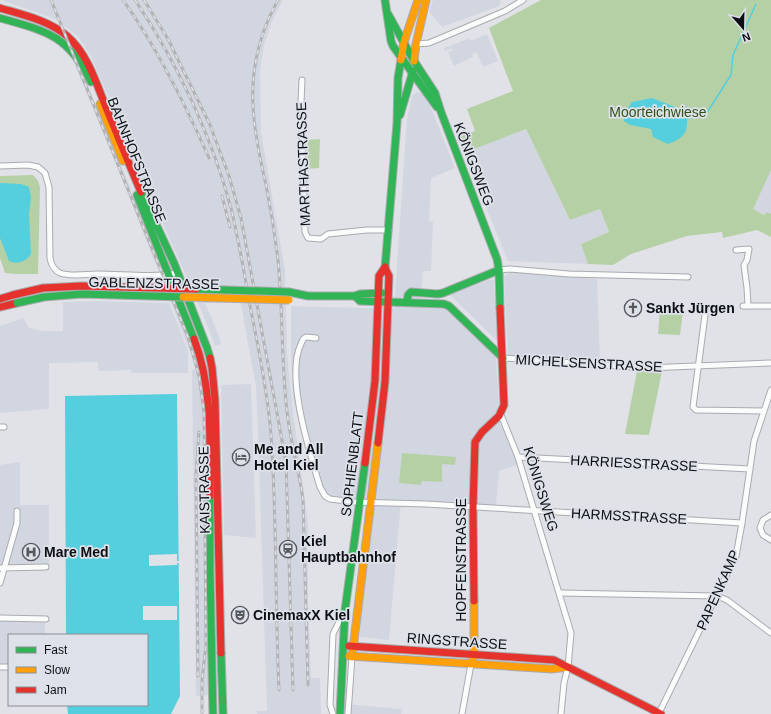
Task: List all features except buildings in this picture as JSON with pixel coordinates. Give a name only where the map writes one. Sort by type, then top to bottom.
[{"type":"main road","points":[[385,0],[388,14]]},
{"type":"main road","name":"SOPHIENBLATT","points":[[340,714],[345,610],[375,381],[379,276],[385,267],[389,230],[397,123],[398,78],[404,42],[418,0]]},
{"type":"main road","name":"SOPHIENBLATT","points":[[397,123],[412,74],[416,44],[426,0]]},
{"type":"main road","name":"BAHNHOFSTRASSE","points":[[0,8],[41,21],[54,27],[64,33],[82,53],[91,71],[144,200],[178,273]]},
{"type":"main road","name":"KÖNIGSWEG","points":[[388,14],[414,61],[435,93],[497,259],[500,270],[503,358],[504,405],[501,415]]},
{"type":"main road","name":"KÖNIGSWEG","points":[[388,14],[391,41],[412,74],[441,112]]},
{"type":"main road","name":"BAHNHOFSTRASSE","points":[[0,18],[36,28],[53,35],[78,57],[88,74],[201,357]]},
{"type":"main road","name":"SOPHIENBLATT","points":[[352,657],[384,382],[389,276],[385,267]]},
{"type":"main road","points":[[407,302],[408,295],[411,292],[443,293],[500,270]]},
{"type":"main road","name":"KAISTRASSE","points":[[178,273],[207,348],[212,368],[214,388],[223,714]]},
{"type":"main road","name":"GABLENZSTRASSE","points":[[0,299],[43,288],[81,286],[289,296]]},
{"type":"main road","name":"GABLENZSTRASSE","points":[[0,307],[49,297],[82,294],[355,296],[360,294],[388,293]]},
{"type":"main road","name":"GABLENZSTRASSE","points":[[355,296],[360,301],[444,304],[449,306],[503,358]]},
{"type":"main road","name":"KAISTRASSE","points":[[201,357],[207,390],[210,437],[210,563],[213,714]]},
{"type":"main road","name":"HOPFENSTRASSE","points":[[471,664],[474,655],[473,508],[475,442],[480,433],[501,415]]},
{"type":"main road","name":"RINGSTRASSE","points":[[343,646],[554,660],[660,714]]},
{"type":"main road","name":"RINGSTRASSE","points":[[343,656],[552,669],[568,667]]},
{"type":"street","points":[[416,44],[429,43],[505,11],[523,0]]},
{"type":"street","name":"MARTHASTRASSE","points":[[302,80],[301,102],[306,235],[308,238],[321,239],[328,234],[367,230],[389,230]]},
{"type":"street","points":[[0,166],[33,166],[38,167],[45,173],[49,187],[50,260],[58,272],[68,274],[120,274],[153,276],[178,273]]},
{"type":"street","points":[[736,250],[749,249],[747,260],[744,264],[747,288],[745,306],[771,306]]},
{"type":"street","points":[[500,270],[510,269],[569,274],[688,277]]},
{"type":"street","points":[[705,315],[693,407],[696,410],[763,411]]},
{"type":"street","name":"HARMSSTRASSE","points":[[316,338],[307,337],[303,340],[297,351],[295,362],[297,399],[316,476],[323,493],[330,499],[360,503],[426,504],[742,523]]},
{"type":"street","name":"MICHELSENSTRASSE","points":[[503,358],[636,367],[771,363]]},
{"type":"street","name":"PAPENKAMP","points":[[660,714],[736,556],[754,441],[771,390]]},
{"type":"street","name":"KÖNIGSWEG","points":[[501,415],[518,457],[571,632],[568,667],[561,714]]},
{"type":"street","name":"HARRIESSTRASSE","points":[[518,457],[750,469]]},
{"type":"street","points":[[0,583],[2,568],[17,523],[17,511]]},
{"type":"street","points":[[771,515],[763,520],[760,528],[763,535],[771,540]]},
{"type":"street","points":[[2,568],[46,567]]},
{"type":"street","points":[[560,593],[717,596],[727,600],[771,633]]},
{"type":"street","points":[[333,714],[330,705],[334,633],[345,610]]},
{"type":"street","points":[[0,618],[46,619]]},
{"type":"street","name":"SOPHIENBLATT","points":[[348,714],[352,657]]},
{"type":"street","name":"HOPFENSTRASSE","points":[[462,714],[471,664]]},
{"type":"street","points":[[348,705],[353,714]]},
{"type":"shaded area","points":[[1,0],[283,0],[272,21],[264,45],[260,71],[261,132],[285,271],[287,354],[308,523],[308,601],[311,678],[320,678],[321,714],[257,714],[257,711],[267,711],[258,431],[256,386],[241,303],[205,303],[221,344],[215,346],[203,314],[91,56],[78,37],[57,20]]},
{"type":"shaded area","points":[[433,0],[501,0],[499,6],[442,27],[429,12]]},
{"type":"shaded area","points":[[487,34],[498,61],[483,67],[476,51],[472,54],[473,57],[454,66],[448,52],[452,50],[452,48],[445,51],[444,48],[470,38],[471,41]]},
{"type":"shaded area","points":[[69,51],[78,63],[131,189],[128,193]]},
{"type":"shaded area","points":[[417,92],[423,94],[431,108],[455,168],[431,178],[429,221],[433,222],[431,271],[423,271],[420,305],[443,306],[448,308],[496,357],[499,405],[495,416],[508,436],[517,465],[499,471],[496,505],[401,501],[389,640],[360,637],[360,614],[374,499],[332,497],[325,492],[308,458],[293,398],[291,306],[394,309],[407,119],[412,96]]},
{"type":"shaded area","points":[[526,129],[570,220],[600,209],[609,232],[581,244],[588,264],[508,261],[464,153]]},
{"type":"shaded area","points":[[771,170],[771,214],[767,212],[765,215],[752,209]]},
{"type":"shaded area","points":[[133,198],[160,262],[156,265],[130,199]]},
{"type":"shaded area","points":[[510,272],[597,279],[600,360],[508,356],[504,277]]},
{"type":"shaded area","points":[[488,280],[494,280],[497,341],[450,295]]},
{"type":"shaded area","points":[[163,281],[168,284],[194,351],[190,352]]},
{"type":"shaded area","points":[[95,301],[169,303],[188,351],[188,373],[132,373],[131,370],[98,371],[98,362],[49,363],[49,409],[0,413],[0,326],[23,318],[29,328],[43,331],[63,331],[63,302]]},
{"type":"shaded area","points":[[192,370],[201,370],[203,382],[206,408],[207,481],[209,695],[196,696]]},
{"type":"shaded area","points":[[251,384],[256,538],[224,535],[221,385]]},
{"type":"shaded area","points":[[20,462],[20,505],[49,505],[49,570],[0,571],[0,465]]},
{"type":"shaded area","points":[[0,620],[45,620],[45,634],[8,634],[8,665],[0,665]]},
{"type":"shaded area","points":[[344,704],[402,709],[401,714],[344,714]]},
{"type":"green space","name":"Moorteichwiese","points":[[541,0],[771,0],[771,170],[753,209],[764,215],[767,212],[771,214],[771,237],[757,230],[723,238],[722,232],[687,236],[631,254],[613,265],[588,264],[581,244],[609,232],[600,209],[570,220],[526,129],[464,153],[458,137],[475,131],[467,109],[513,91],[489,28]]},
{"type":"green space","points":[[320,139],[319,168],[307,169],[308,140]]},
{"type":"green space","points":[[33,175],[38,181],[40,187],[38,274],[5,273],[0,258],[0,176]]},
{"type":"green space","points":[[660,309],[683,310],[680,335],[658,334]]},
{"type":"green space","points":[[637,371],[662,371],[649,435],[625,434]]},
{"type":"green space","points":[[402,453],[456,457],[455,465],[442,464],[442,482],[422,481],[421,485],[399,483]]},
{"type":"water","points":[[652,98],[675,107],[687,119],[686,129],[683,136],[668,144],[653,137],[651,129],[630,125],[624,121],[624,114],[632,102]]},
{"type":"water","points":[[0,183],[21,184],[29,187],[31,197],[29,214],[31,254],[22,262],[15,263],[9,261],[0,238]]},
{"type":"water","points":[[177,394],[180,696],[171,714],[68,714],[67,706],[148,706],[148,634],[66,634],[65,396]]},
{"type":"pier","points":[[177,554],[177,561],[179,561],[179,563],[177,563],[177,565],[149,566],[149,555]]},
{"type":"pier","points":[[143,606],[177,606],[177,620],[143,620]]},
{"type":"waterway","points":[[687,119],[708,111],[731,75],[733,55],[756,4]]},
{"type":"railway","points":[[51,0],[188,337],[199,376],[204,412],[206,645],[202,680],[202,714]]},
{"type":"railway","points":[[123,0],[148,38],[170,77],[209,158]]},
{"type":"railway","points":[[135,0],[179,74],[203,127],[223,181],[237,234],[263,373],[270,420],[273,467],[279,690]]},
{"type":"railway","points":[[144,0],[168,39],[210,125],[229,176],[241,218],[286,462],[293,690]]},
{"type":"railway","points":[[278,0],[266,25],[258,51],[255,64],[253,105],[256,135],[270,204],[277,251],[280,279],[287,411],[303,500],[308,685]]},
{"type":"railway","points":[[222,196],[230,227]]},
{"type":"railway","points":[[198,676],[196,475],[199,432]]},
{"type":"traffic: fast","points":[[385,0],[393,46],[437,107]]},
{"type":"traffic: fast","points":[[388,14],[414,61],[435,93],[497,259],[499,270],[500,308]]},
{"type":"traffic: fast","points":[[0,18],[44,32],[65,45],[74,54],[91,82]]},
{"type":"traffic: fast","points":[[385,268],[397,123],[398,78],[401,60]]},
{"type":"traffic: fast","points":[[400,115],[413,71]]},
{"type":"traffic: fast","points":[[141,192],[174,263],[210,358]]},
{"type":"traffic: fast","points":[[137,195],[194,339]]},
{"type":"traffic: fast","points":[[407,302],[408,295],[411,292],[443,293],[499,270]]},
{"type":"traffic: fast","points":[[196,289],[289,292]]},
{"type":"traffic: fast","points":[[289,292],[308,296],[355,296],[360,294],[382,293]]},
{"type":"traffic: fast","points":[[17,303],[44,297],[82,294],[183,297]]},
{"type":"traffic: fast","points":[[355,296],[360,301],[444,304],[449,306],[503,358]]},
{"type":"traffic: fast","points":[[340,714],[345,610],[365,463]]},
{"type":"traffic: fast","points":[[210,496],[213,714]]},
{"type":"traffic: fast","points":[[221,653],[223,714]]},
{"type":"traffic: slow","points":[[401,60],[404,42],[418,0]]},
{"type":"traffic: slow","points":[[414,61],[416,44],[426,0]]},
{"type":"traffic: slow","points":[[100,104],[123,161]]},
{"type":"traffic: slow","points":[[183,297],[289,300]]},
{"type":"traffic: slow","points":[[352,657],[378,443]]},
{"type":"traffic: slow","points":[[471,664],[474,655],[474,601]]},
{"type":"traffic: slow","points":[[349,656],[552,669],[568,667]]},
{"type":"traffic: jam","points":[[0,8],[44,22],[60,30],[81,52],[91,70],[141,192]]},
{"type":"traffic: jam","points":[[365,463],[375,381],[379,276],[385,267]]},
{"type":"traffic: jam","points":[[378,443],[385,382],[389,276],[385,268]]},
{"type":"traffic: jam","points":[[13,295],[43,288],[81,286],[196,289]]},
{"type":"traffic: jam","points":[[0,299],[13,295]]},
{"type":"traffic: jam","points":[[0,307],[17,303]]},
{"type":"traffic: jam","points":[[474,601],[473,508],[475,442],[482,432],[499,416],[504,405],[500,308]]},
{"type":"traffic: jam","points":[[194,339],[205,377],[207,396],[210,436],[210,496]]},
{"type":"traffic: jam","points":[[210,358],[215,400],[221,653]]},
{"type":"traffic: jam","points":[[349,646],[554,660],[661,714]]},
{"type":"place","name":"Sankt Jürgen","points":[[633,308]]},
{"type":"place","name":"Me and All Hotel Kiel","points":[[241,457]]},
{"type":"place","name":"Kiel Hauptbahnhof","points":[[288,549]]},
{"type":"place","name":"Mare Med","points":[[31,552]]},
{"type":"place","name":"CinemaxX Kiel","points":[[240,615]]}]
